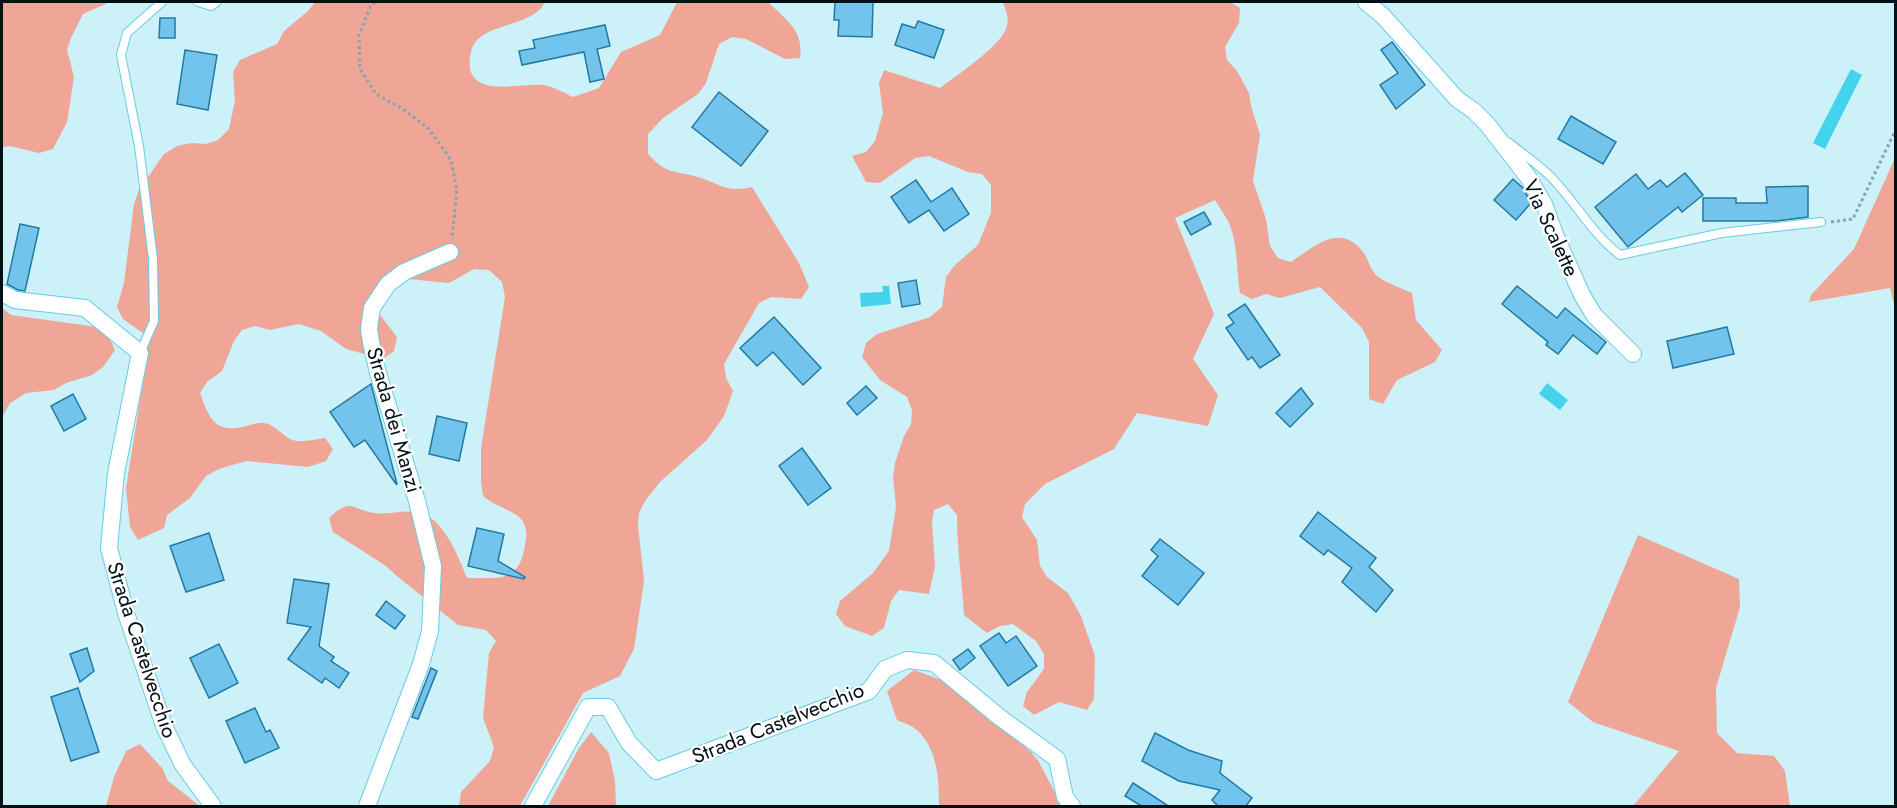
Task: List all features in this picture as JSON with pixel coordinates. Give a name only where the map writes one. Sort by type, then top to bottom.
[{"type":"street","name":"Via Scalette","points":[[1366,2],[1383,16],[1457,99],[1487,124],[1528,177],[1544,204],[1582,295],[1594,315],[1633,354]]},
{"type":"street","name":"Strada dei Manzi","points":[[367,807],[421,664],[430,631],[433,566],[417,501],[370,342],[372,308],[388,284],[404,272],[450,252]]},
{"type":"street","points":[[2,293],[15,300],[85,308],[140,353]]},
{"type":"street","name":"Strada Castelvecchio","points":[[140,353],[116,473],[109,548],[126,613],[164,726],[183,765],[213,807]]},
{"type":"street","name":"Strada Castelvecchio","points":[[533,807],[588,707],[608,707],[629,743],[656,771],[869,691],[885,669],[908,660],[934,663],[998,716],[1057,759],[1065,797],[1072,807]]},
{"type":"lane","points":[[140,353],[154,321],[153,259],[139,146],[121,55],[127,33],[162,2]]},
{"type":"lane","points":[[198,2],[211,6],[217,2]]},
{"type":"lane","points":[[1487,124],[1551,177],[1605,244],[1620,255],[1722,233],[1821,222]]},
{"type":"path","points":[[375,2],[358,35],[360,69],[376,94],[403,109],[429,129],[451,160],[457,190],[450,252]]},
{"type":"path","points":[[1821,222],[1853,219],[1896,129]]},
{"type":"shaded area","points":[[2,2],[110,2],[83,14],[71,38],[67,50],[74,77],[67,122],[53,149],[39,153],[10,146],[2,147]]},
{"type":"shaded area","points":[[315,2],[545,2],[539,11],[529,17],[483,35],[475,42],[471,52],[470,67],[474,78],[482,83],[506,87],[543,85],[573,97],[599,88],[621,52],[660,35],[677,2],[768,2],[792,26],[799,40],[800,58],[785,59],[746,39],[732,37],[719,44],[706,83],[698,94],[663,118],[648,134],[648,154],[666,169],[698,177],[724,187],[743,189],[752,187],[799,263],[809,287],[801,299],[771,297],[759,303],[724,364],[726,378],[733,391],[724,416],[707,440],[660,482],[645,501],[639,513],[638,525],[644,581],[634,649],[620,676],[583,693],[520,806],[459,806],[461,792],[490,761],[494,747],[483,718],[489,653],[496,641],[486,630],[458,625],[386,566],[333,532],[329,518],[347,506],[374,513],[416,512],[426,515],[442,528],[467,578],[501,577],[515,570],[520,563],[526,538],[524,524],[515,514],[483,496],[481,481],[481,448],[505,297],[502,282],[489,270],[474,269],[449,283],[398,278],[379,298],[380,315],[397,337],[394,351],[383,359],[346,349],[321,331],[299,324],[270,330],[255,326],[242,330],[234,341],[222,371],[207,382],[200,393],[215,423],[227,428],[260,423],[269,424],[292,440],[307,441],[325,438],[333,449],[326,461],[308,467],[246,461],[219,469],[206,476],[190,498],[167,515],[164,528],[138,540],[130,527],[126,488],[148,349],[147,336],[123,319],[117,307],[124,283],[134,204],[139,190],[164,154],[177,146],[192,143],[206,144],[218,140],[229,129],[235,101],[233,72],[240,60],[277,44],[284,31]]},
{"type":"shaded area","points":[[1003,2],[1230,2],[1240,8],[1239,23],[1225,47],[1227,60],[1237,71],[1249,93],[1260,135],[1253,181],[1266,219],[1270,246],[1278,258],[1291,262],[1327,240],[1346,239],[1355,244],[1364,253],[1378,277],[1412,293],[1416,320],[1442,350],[1435,362],[1397,380],[1383,404],[1369,399],[1369,342],[1362,328],[1320,287],[1280,298],[1266,294],[1252,299],[1240,293],[1231,229],[1215,200],[1175,218],[1214,314],[1193,359],[1218,395],[1208,426],[1137,413],[1114,449],[1045,484],[1025,504],[1022,517],[1037,540],[1040,566],[1047,577],[1068,593],[1081,616],[1095,656],[1094,699],[1087,710],[1059,702],[1034,715],[1023,706],[1027,692],[1044,669],[1044,654],[1036,641],[1013,624],[1000,626],[987,633],[964,615],[957,515],[948,504],[934,510],[932,523],[935,566],[929,594],[899,590],[891,601],[884,628],[872,636],[845,626],[836,614],[840,601],[873,573],[889,551],[896,507],[893,478],[895,463],[904,436],[911,424],[912,410],[907,397],[880,380],[862,357],[866,343],[877,334],[930,317],[942,307],[946,277],[955,265],[978,245],[991,213],[991,185],[982,174],[968,172],[929,156],[915,158],[880,183],[866,182],[852,156],[866,152],[875,141],[883,113],[879,83],[884,70],[940,88],[976,61],[1002,36],[1008,22]]},
{"type":"shaded area","points":[[1895,158],[1895,309],[1890,288],[1809,302],[1811,295],[1854,249]]},
{"type":"shaded area","points":[[2,308],[11,315],[97,327],[108,335],[115,350],[103,367],[92,375],[66,383],[54,390],[26,393],[10,403],[2,417]]},
{"type":"shaded area","points":[[1638,535],[1739,579],[1740,607],[1716,688],[1717,733],[1737,753],[1774,756],[1785,771],[1790,806],[1633,806],[1679,751],[1593,722],[1568,702]]},
{"type":"shaded area","points":[[914,670],[944,681],[1031,752],[1039,762],[1062,806],[939,806],[938,776],[930,748],[916,729],[897,720],[887,691]]},
{"type":"shaded area","points":[[591,732],[609,753],[615,781],[616,806],[548,806],[579,748]]},
{"type":"shaded area","points":[[140,744],[162,768],[168,781],[200,806],[106,806],[114,777],[126,751]]},
{"type":"water","points":[[1851,69],[1862,75],[1825,149],[1813,143]]},
{"type":"water","points":[[882,286],[889,286],[891,304],[861,307],[860,293],[883,292]]},
{"type":"water","points":[[1547,383],[1568,400],[1560,410],[1539,394]]},
{"type":"building","points":[[835,2],[873,2],[872,37],[838,36],[839,20],[834,20]]},
{"type":"building","points":[[160,18],[175,18],[175,38],[159,38]]},
{"type":"building","points":[[918,21],[944,30],[934,58],[895,45],[902,24],[915,28]]},
{"type":"building","points":[[605,25],[610,46],[597,49],[604,79],[590,82],[584,52],[522,65],[519,51],[535,48],[533,40]]},
{"type":"building","points":[[1392,42],[1425,85],[1396,109],[1380,85],[1398,73],[1381,50]]},
{"type":"building","points":[[185,50],[217,55],[208,110],[177,104]]},
{"type":"building","points":[[719,92],[768,131],[741,166],[692,127]]},
{"type":"building","points":[[1571,116],[1616,142],[1603,164],[1558,139]]},
{"type":"building","points":[[1685,173],[1703,195],[1682,212],[1678,207],[1628,247],[1595,207],[1636,174],[1648,189],[1660,180],[1667,187]]},
{"type":"building","points":[[1513,179],[1523,188],[1531,203],[1516,220],[1494,200]]},
{"type":"building","points":[[916,180],[931,202],[952,188],[969,214],[944,231],[929,210],[909,223],[891,197]]},
{"type":"building","points":[[1808,186],[1808,217],[1776,221],[1703,221],[1703,198],[1736,198],[1736,203],[1767,203],[1766,187]]},
{"type":"building","points":[[1204,212],[1211,224],[1191,235],[1184,222]]},
{"type":"building","points":[[20,224],[39,228],[25,291],[7,284]]},
{"type":"building","points":[[916,280],[920,304],[902,307],[898,283]]},
{"type":"building","points":[[1517,286],[1557,318],[1565,308],[1606,342],[1597,354],[1573,335],[1558,354],[1546,345],[1548,342],[1502,304]]},
{"type":"building","points":[[1245,304],[1280,355],[1260,368],[1252,357],[1248,360],[1226,328],[1234,323],[1228,315]]},
{"type":"building","points":[[774,317],[821,368],[803,385],[773,352],[757,366],[740,348]]},
{"type":"building","points":[[1727,327],[1734,354],[1673,368],[1667,341]]},
{"type":"building","points":[[371,384],[397,484],[365,440],[354,447],[330,412]]},
{"type":"building","points":[[866,386],[877,398],[857,415],[847,403]]},
{"type":"building","points":[[1301,388],[1313,404],[1290,427],[1276,413]]},
{"type":"building","points":[[73,394],[86,419],[64,431],[51,406]]},
{"type":"building","points":[[437,416],[467,423],[459,461],[429,454]]},
{"type":"building","points":[[802,448],[831,488],[808,505],[779,466]]},
{"type":"building","points":[[1318,512],[1376,558],[1369,567],[1393,590],[1376,612],[1342,582],[1352,568],[1328,550],[1324,555],[1300,536]]},
{"type":"building","points":[[477,528],[504,534],[498,561],[525,577],[524,579],[468,566]]},
{"type":"building","points":[[209,533],[224,580],[186,592],[170,546]]},
{"type":"building","points":[[1160,539],[1204,573],[1178,605],[1142,576],[1158,556],[1151,550]]},
{"type":"building","points":[[294,579],[329,584],[319,646],[334,657],[331,661],[349,673],[339,688],[325,678],[322,683],[288,659],[311,627],[287,623]]},
{"type":"building","points":[[386,601],[405,616],[395,629],[376,615]]},
{"type":"building","points":[[999,633],[1006,643],[1016,636],[1037,666],[1008,686],[980,646]]},
{"type":"building","points":[[219,644],[238,683],[209,698],[190,658]]},
{"type":"building","points":[[87,648],[94,671],[80,682],[70,654]]},
{"type":"building","points":[[968,649],[975,658],[960,670],[953,660]]},
{"type":"building","points":[[431,668],[437,671],[418,719],[412,717]]},
{"type":"building","points":[[78,688],[99,752],[71,761],[51,697]]},
{"type":"building","points":[[255,708],[266,732],[270,730],[279,748],[245,763],[226,721]]},
{"type":"building","points":[[1155,733],[1188,750],[1222,761],[1220,773],[1252,798],[1245,807],[1219,807],[1212,800],[1220,790],[1179,781],[1142,761]]},
{"type":"building","points":[[1133,783],[1170,807],[1143,807],[1125,796]]}]
